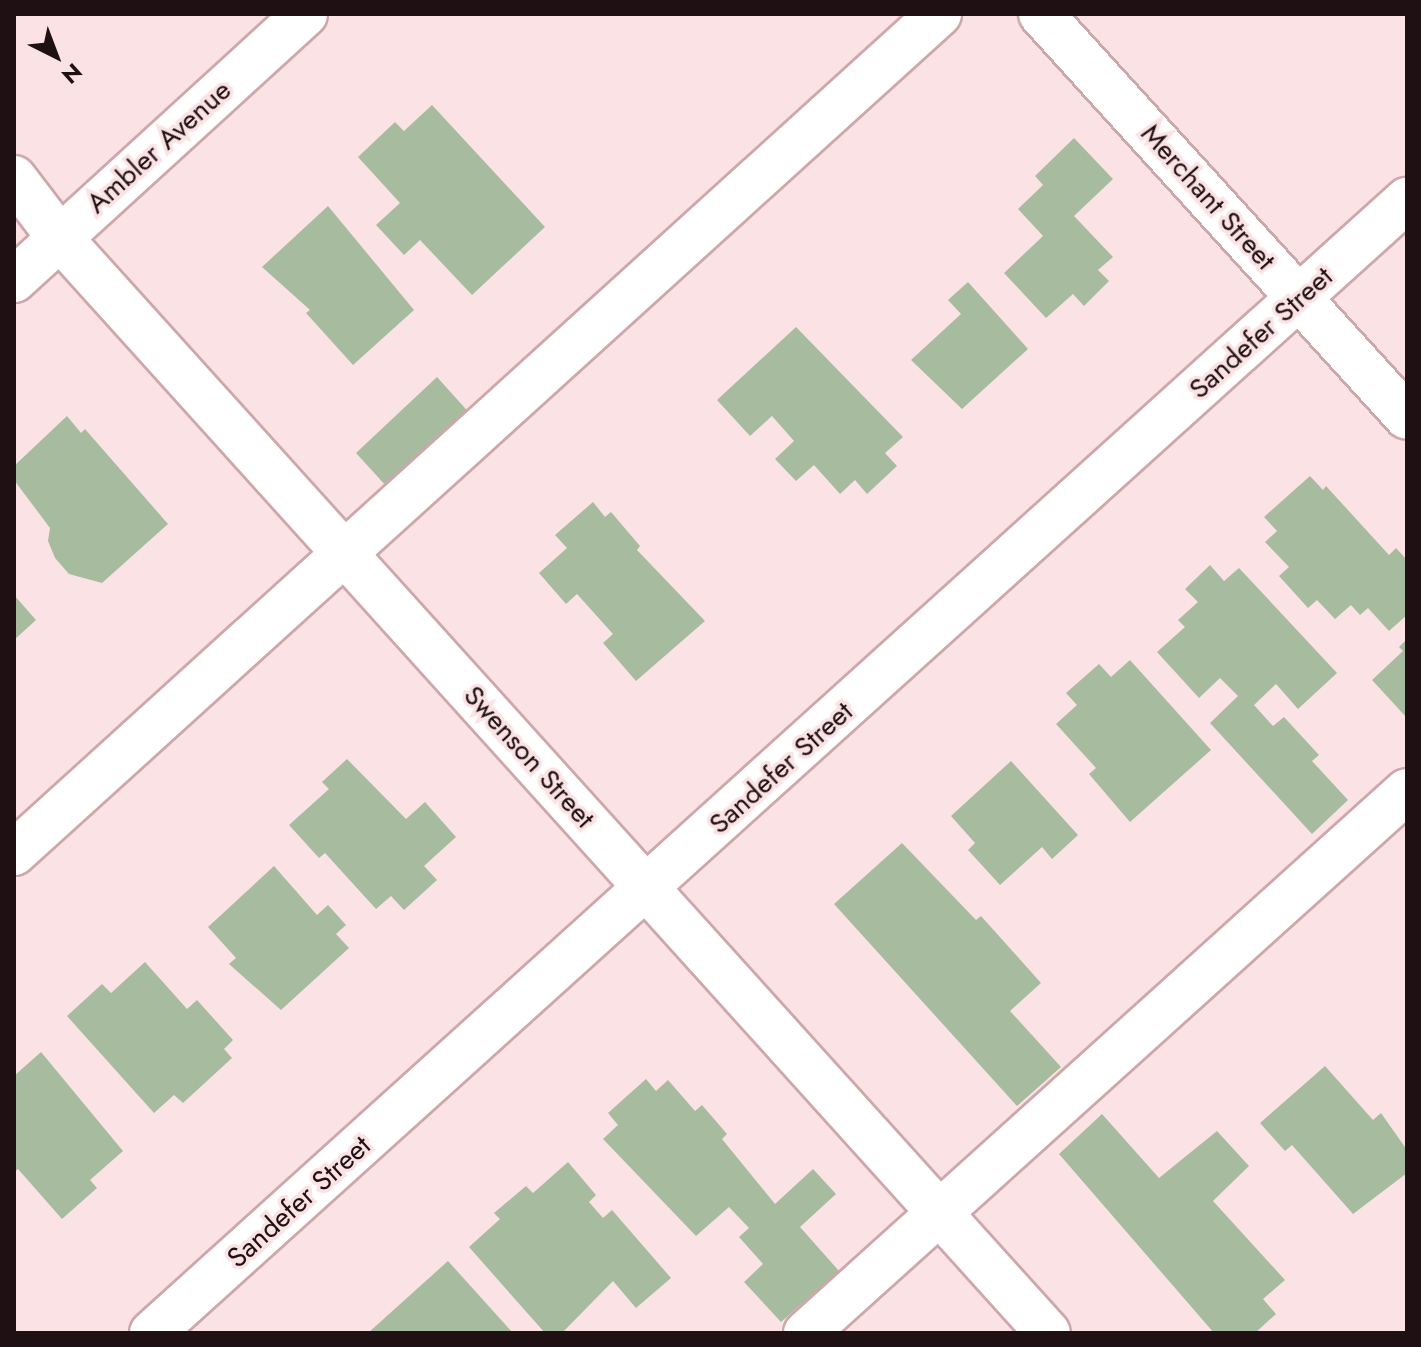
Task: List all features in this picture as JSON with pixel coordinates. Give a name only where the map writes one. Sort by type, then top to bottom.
[{"type":"street","name":"Ambler Avenue","points":[[14,280],[305,14]]},
{"type":"street","points":[[14,853],[939,14]]},
{"type":"street","name":"Merchant Street","points":[[1041,14],[1407,417]]},
{"type":"street","name":"Swenson Street","points":[[14,178],[59,237],[1048,1333]]},
{"type":"street","name":"Sandefer Street","points":[[152,1333],[648,890],[1407,200]]},
{"type":"street","points":[[806,1333],[1407,791]]},
{"type":"building","points":[[432,105],[545,227],[472,295],[420,240],[404,255],[376,225],[400,203],[358,157],[395,122],[404,131]]},
{"type":"building","points":[[1074,138],[1113,179],[1074,216],[1113,257],[1098,270],[1109,281],[1084,306],[1073,294],[1046,318],[1004,273],[1043,236],[1018,209],[1043,185],[1035,176]]},
{"type":"building","points":[[328,206],[414,310],[353,365],[306,313],[310,310],[262,267]]},
{"type":"building","points":[[968,282],[1028,349],[962,409],[911,360],[961,314],[948,300]]},
{"type":"building","points":[[796,327],[903,437],[885,453],[897,466],[867,494],[855,480],[840,494],[814,465],[796,481],[775,459],[794,441],[772,416],[750,436],[717,400]]},
{"type":"building","points":[[437,377],[473,417],[387,487],[356,453]]},
{"type":"building","points":[[67,416],[81,433],[85,429],[168,524],[102,583],[69,574],[55,558],[48,541],[50,528],[14,480],[14,466]]},
{"type":"building","points":[[1310,476],[1323,490],[1326,486],[1389,555],[1396,548],[1407,560],[1407,615],[1389,631],[1368,608],[1360,615],[1351,605],[1335,619],[1317,600],[1308,608],[1279,576],[1289,567],[1265,542],[1277,531],[1264,517]]},
{"type":"building","points":[[593,502],[605,517],[611,512],[640,546],[637,550],[705,621],[636,681],[603,643],[613,634],[577,594],[566,604],[539,573],[567,548],[555,535]]},
{"type":"building","points":[[1210,565],[1224,581],[1239,568],[1337,673],[1298,709],[1276,684],[1254,705],[1273,726],[1284,717],[1319,755],[1312,761],[1348,800],[1312,834],[1210,723],[1238,696],[1220,678],[1199,698],[1157,652],[1185,627],[1178,620],[1198,602],[1185,589]]},
{"type":"building","points":[[14,595],[36,620],[14,640]]},
{"type":"building","points":[[1407,639],[1407,718],[1372,680],[1403,651],[1399,647]]},
{"type":"building","points":[[1130,660],[1211,750],[1130,822],[1089,774],[1096,768],[1056,724],[1077,705],[1066,693],[1099,664],[1111,677]]},
{"type":"building","points":[[347,759],[406,819],[425,802],[456,837],[424,866],[437,880],[404,910],[391,896],[376,909],[325,853],[319,858],[289,825],[329,789],[322,782]]},
{"type":"building","points":[[1011,761],[1078,835],[1052,859],[1042,847],[1000,885],[968,850],[975,843],[951,816]]},
{"type":"building","points":[[902,843],[976,920],[981,916],[1041,983],[1010,1011],[1061,1067],[1017,1106],[834,904]]},
{"type":"building","points":[[274,866],[317,915],[328,905],[346,925],[336,934],[349,948],[281,1010],[229,964],[236,958],[208,927]]},
{"type":"building","points":[[145,962],[187,1009],[197,1000],[233,1040],[224,1049],[232,1058],[183,1103],[174,1095],[154,1113],[67,1016],[102,984],[111,993]]},
{"type":"building","points":[[41,1052],[123,1151],[90,1180],[97,1188],[62,1219],[18,1169],[14,1172],[14,1076]]},
{"type":"building","points":[[1325,1066],[1373,1120],[1381,1113],[1407,1150],[1407,1173],[1353,1214],[1292,1145],[1285,1151],[1260,1123]]},
{"type":"building","points":[[646,1079],[656,1091],[668,1080],[695,1111],[702,1105],[727,1134],[722,1139],[775,1204],[813,1169],[836,1194],[800,1227],[839,1271],[781,1322],[744,1282],[763,1264],[739,1237],[749,1228],[729,1207],[696,1236],[603,1139],[618,1125],[608,1113]]},
{"type":"building","points":[[1102,1114],[1159,1178],[1217,1131],[1249,1166],[1213,1201],[1285,1280],[1263,1299],[1276,1314],[1255,1333],[1214,1333],[1059,1154]]},
{"type":"building","points":[[568,1162],[596,1195],[589,1202],[603,1218],[612,1210],[671,1278],[636,1308],[613,1281],[562,1333],[545,1333],[469,1247],[500,1219],[494,1213],[526,1186],[533,1193]]},
{"type":"building","points":[[448,1261],[513,1333],[368,1333]]}]
